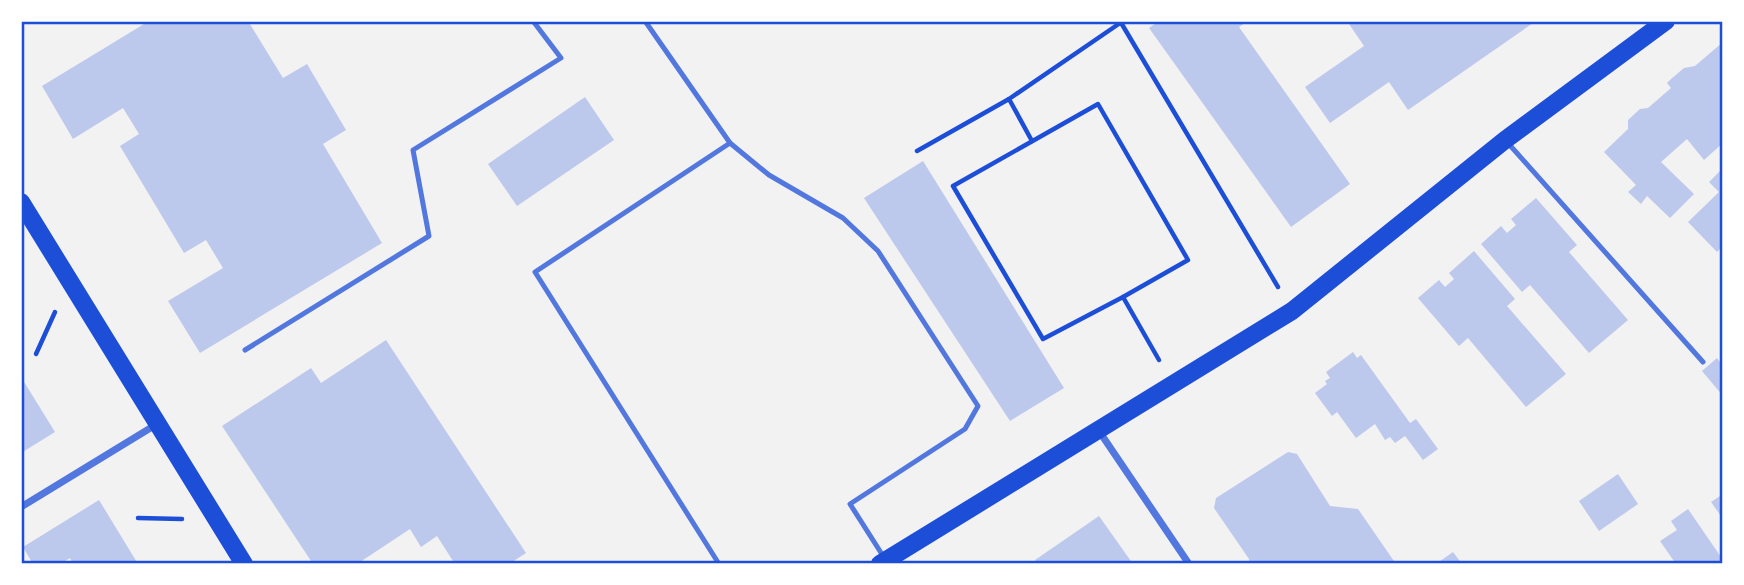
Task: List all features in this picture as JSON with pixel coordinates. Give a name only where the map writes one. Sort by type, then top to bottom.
[{"type":"main road","points":[[883,562],[1293,312],[1505,139],[1667,21]]},
{"type":"main road","points":[[21,202],[244,564]]},
{"type":"street","points":[[21,507],[158,424]]},
{"type":"street","points":[[1098,430],[1189,564]]},
{"type":"lane","points":[[245,350],[429,236],[413,150],[561,58],[533,21]]},
{"type":"lane","points":[[645,21],[730,143],[769,175],[843,218],[878,251],[978,406],[965,429],[850,504],[883,562]]},
{"type":"lane","points":[[1505,139],[1703,362]]},
{"type":"lane","points":[[719,564],[535,272],[730,143]]},
{"type":"path","points":[[916,151],[1009,99],[1122,22],[1271,274]]},
{"type":"path","points":[[1009,99],[1032,141]]},
{"type":"path","points":[[1098,104],[1188,260],[1123,298],[1043,339],[953,186],[1098,104]]},
{"type":"path","points":[[1123,298],[1153,348]]},
{"type":"path","points":[[36,354],[55,311]]},
{"type":"path","points":[[138,518],[186,519]]},
{"type":"building","points":[[149,21],[248,21],[283,78],[307,64],[346,130],[323,144],[382,243],[200,353],[168,301],[223,268],[206,240],[184,253],[120,146],[139,134],[123,108],[73,139],[42,86]]},
{"type":"building","points":[[1159,21],[1248,21],[1239,27],[1350,184],[1291,227],[1149,28]]},
{"type":"building","points":[[1347,21],[1536,21],[1408,110],[1389,82],[1330,123],[1305,87],[1364,46]]},
{"type":"building","points":[[1723,42],[1723,143],[1704,160],[1687,139],[1661,162],[1694,194],[1670,218],[1647,196],[1641,204],[1628,192],[1636,185],[1604,152],[1628,129],[1628,120],[1640,109],[1648,108],[1671,88],[1667,83],[1671,79],[1684,68],[1695,66]]},
{"type":"building","points":[[585,97],[614,140],[517,206],[488,164]]},
{"type":"building","points":[[923,161],[1064,388],[1010,421],[864,198]]},
{"type":"building","points":[[1723,168],[1723,246],[1717,252],[1688,222],[1719,192],[1709,182]]},
{"type":"building","points":[[1536,198],[1577,245],[1569,252],[1628,320],[1589,353],[1530,285],[1522,292],[1481,244],[1501,226],[1507,233],[1516,225],[1511,219]]},
{"type":"building","points":[[1474,251],[1515,299],[1507,306],[1566,374],[1526,407],[1468,338],[1459,346],[1418,298],[1439,280],[1445,287],[1454,279],[1449,273]]},
{"type":"building","points":[[386,340],[526,553],[509,564],[455,564],[437,536],[421,547],[410,529],[357,564],[313,564],[222,426],[311,368],[321,383]]},
{"type":"building","points":[[1353,352],[1357,358],[1361,355],[1410,423],[1416,419],[1438,449],[1423,460],[1405,436],[1395,443],[1390,437],[1385,440],[1375,424],[1356,438],[1337,412],[1332,416],[1315,393],[1327,384],[1325,381],[1330,378],[1326,372]]},
{"type":"building","points":[[1717,358],[1723,366],[1723,396],[1702,371]]},
{"type":"building","points":[[21,377],[55,432],[21,453]]},
{"type":"building","points":[[1288,452],[1297,454],[1330,506],[1358,509],[1396,564],[1249,564],[1249,559],[1214,508],[1216,498]]},
{"type":"building","points":[[1618,474],[1638,504],[1599,531],[1579,501]]},
{"type":"building","points":[[1723,494],[1723,519],[1711,502]]},
{"type":"building","points":[[99,500],[138,564],[73,564],[70,558],[60,564],[33,564],[23,547]]},
{"type":"building","points":[[1688,509],[1723,560],[1723,564],[1676,564],[1660,541],[1677,530],[1671,521]]},
{"type":"building","points":[[1099,516],[1133,564],[1038,564],[1035,560]]},
{"type":"building","points":[[1453,552],[1462,564],[1436,564]]}]
